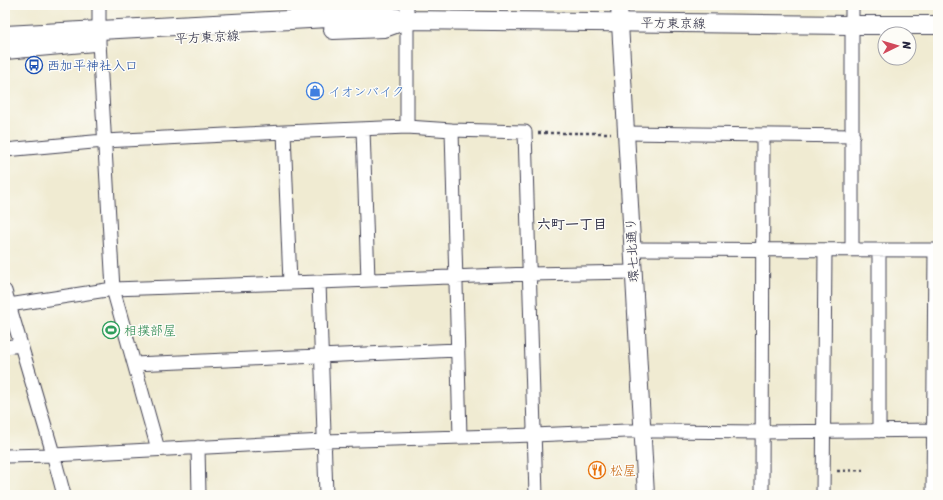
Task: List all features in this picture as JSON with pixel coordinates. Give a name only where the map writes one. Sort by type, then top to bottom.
[{"type":"main road","name":"平方東京線","points":[[5,35],[99,36],[384,28],[407,12],[620,14],[852,25],[938,25]]},
{"type":"main road","name":"平方東京線","points":[[5,50],[99,36]]},
{"type":"street","points":[[100,5],[99,36],[112,289],[158,449]]},
{"type":"street","points":[[852,5],[852,250]]},
{"type":"street","points":[[407,12],[407,127]]},
{"type":"street","name":"環七北通り","points":[[620,14],[646,495]]},
{"type":"street","points":[[5,150],[104,141],[407,127],[525,132],[536,495]]},
{"type":"street","points":[[363,129],[368,280]]},
{"type":"street","points":[[452,130],[460,437]]},
{"type":"street","points":[[284,132],[290,283]]},
{"type":"street","points":[[626,133],[853,136]]},
{"type":"street","points":[[762,495],[763,135]]},
{"type":"street","points":[[632,249],[937,250],[936,430],[933,495]]},
{"type":"street","points":[[823,495],[825,250]]},
{"type":"street","points":[[879,250],[879,430]]},
{"type":"street","points":[[9,305],[112,289],[530,274],[634,272]]},
{"type":"street","points":[[319,282],[326,495]]},
{"type":"street","points":[[5,291],[64,495]]},
{"type":"street","points":[[5,347],[21,345]]},
{"type":"street","points":[[134,364],[458,350]]},
{"type":"street","points":[[5,456],[53,455],[324,441],[642,431],[763,432],[936,430]]},
{"type":"street","points":[[198,447],[199,495]]},
{"type":"path","points":[[525,132],[626,133]]},
{"type":"path","points":[[823,480],[835,481],[835,471],[862,470]]},
{"type":"place","name":"西加平神社入口","points":[[34,65]]},
{"type":"place","name":"イオンバイク","points":[[315,91]]},
{"type":"place","name":"相撲部屋","points":[[111,330]]},
{"type":"place","name":"松屋","points":[[597,470]]},
{"type":"district","name":"六町一丁目","points":[[572,224]]}]
